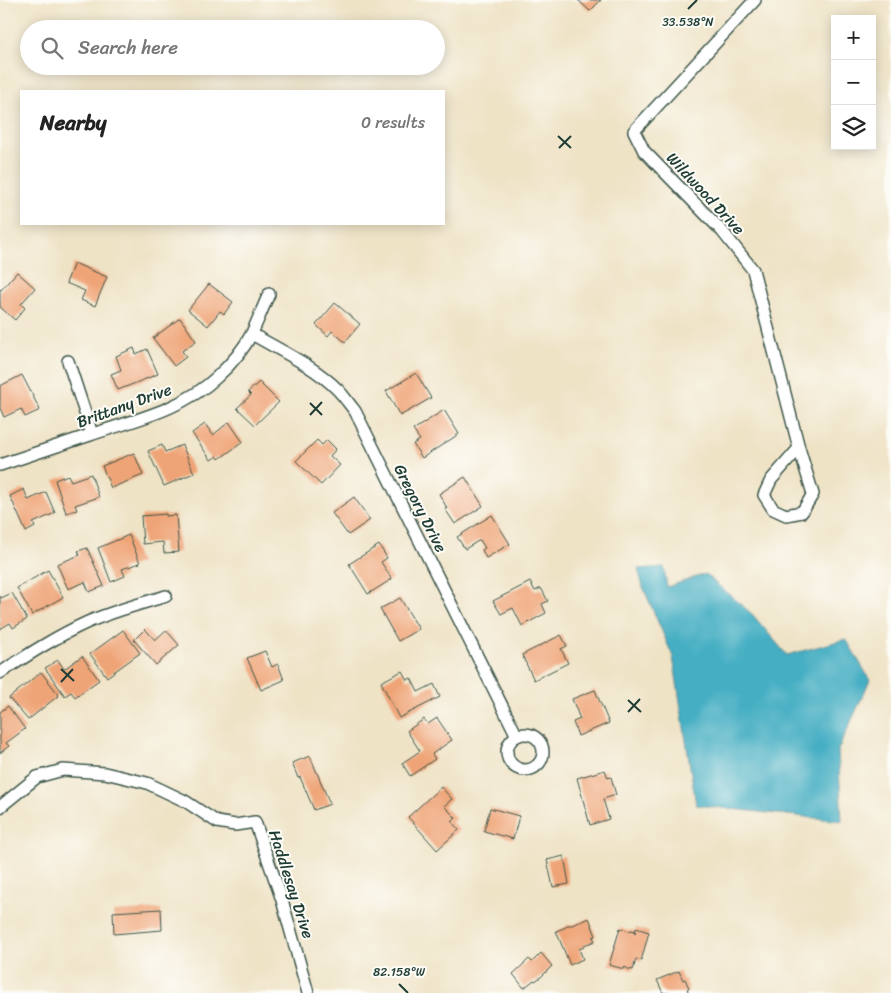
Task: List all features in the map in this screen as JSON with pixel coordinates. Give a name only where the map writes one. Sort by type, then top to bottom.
[{"type":"street","name":"Wildwood Drive","points":[[755,0],[634,131],[644,151],[722,231],[753,270],[799,448],[813,494],[802,512],[786,516],[773,509],[764,495],[771,480],[799,448]]},
{"type":"street","name":"Brittany Drive","points":[[0,465],[136,421],[192,396],[217,378],[236,357],[252,334],[269,294]]},
{"type":"street","name":"Gregory Drive","points":[[252,334],[321,375],[339,390],[355,411],[517,736]]},
{"type":"street","points":[[68,361],[92,434]]},
{"type":"street","points":[[0,673],[49,642],[89,622],[166,596]]},
{"type":"street","name":"Haddlesay Drive","points":[[0,807],[37,777],[63,770],[105,773],[147,783],[184,801],[217,822],[234,825],[255,822],[282,900],[308,993]]},
{"type":"water","points":[[664,567],[667,587],[705,574],[752,614],[787,655],[846,639],[870,680],[838,750],[842,821],[696,805],[673,657],[643,587],[638,569]]},
{"type":"building","points":[[578,0],[601,0],[590,11]]},
{"type":"building","points":[[74,263],[107,277],[95,306],[81,300],[85,291],[66,283]]},
{"type":"building","points":[[17,272],[35,288],[21,304],[25,308],[15,320],[0,307],[0,289]]},
{"type":"building","points":[[209,284],[233,302],[224,314],[220,311],[208,326],[188,310]]},
{"type":"building","points":[[335,303],[360,324],[345,342],[332,331],[328,336],[316,325]]},
{"type":"building","points":[[180,318],[196,341],[182,351],[186,357],[174,366],[153,338]]},
{"type":"building","points":[[134,348],[136,354],[147,349],[158,374],[118,390],[111,374],[121,370],[116,356]]},
{"type":"building","points":[[416,373],[431,398],[400,416],[386,391]]},
{"type":"building","points":[[22,375],[40,410],[25,417],[21,409],[4,417],[0,408],[0,386]]},
{"type":"building","points":[[259,382],[279,402],[255,425],[237,408],[251,395],[248,392]]},
{"type":"building","points":[[444,410],[459,434],[422,458],[413,444],[420,440],[413,430]]},
{"type":"building","points":[[229,422],[243,442],[219,459],[217,456],[211,460],[192,433],[205,424],[213,435]]},
{"type":"building","points":[[317,440],[322,445],[327,440],[336,449],[330,456],[340,465],[321,485],[296,461]]},
{"type":"building","points":[[162,445],[165,452],[182,445],[194,473],[164,486],[148,451]]},
{"type":"building","points":[[134,453],[143,475],[111,488],[102,466]]},
{"type":"building","points":[[91,474],[99,497],[75,505],[77,510],[66,513],[55,480],[68,475],[71,481]]},
{"type":"building","points":[[465,477],[483,506],[455,524],[445,509],[447,508],[439,494]]},
{"type":"building","points":[[24,489],[28,500],[46,492],[55,513],[33,523],[35,527],[26,532],[10,496]]},
{"type":"building","points":[[354,497],[370,520],[348,535],[332,513]]},
{"type":"building","points":[[166,514],[166,516],[176,515],[179,552],[164,553],[163,542],[143,544],[141,516]]},
{"type":"building","points":[[492,515],[510,544],[486,558],[482,550],[485,548],[480,540],[465,549],[457,537]]},
{"type":"building","points":[[129,535],[140,563],[122,569],[125,576],[111,582],[98,548]]},
{"type":"building","points":[[379,545],[387,558],[381,562],[392,579],[368,594],[349,564]]},
{"type":"building","points":[[87,548],[104,586],[89,592],[85,582],[68,589],[57,564],[80,555],[78,551]]},
{"type":"building","points":[[48,570],[63,597],[32,615],[17,588]]},
{"type":"building","points":[[530,582],[535,591],[541,588],[548,601],[542,604],[546,613],[522,626],[513,608],[501,614],[493,601]]},
{"type":"building","points":[[12,593],[27,619],[13,628],[10,623],[0,629],[0,596],[1,598]]},
{"type":"building","points":[[400,598],[419,629],[398,641],[380,609]]},
{"type":"building","points":[[145,629],[155,640],[166,630],[179,645],[156,665],[134,640]]},
{"type":"building","points":[[123,630],[140,653],[107,677],[90,654]]},
{"type":"building","points":[[561,635],[567,646],[561,649],[568,663],[534,680],[522,655]]},
{"type":"building","points":[[265,651],[272,667],[278,664],[284,680],[261,690],[247,658]]},
{"type":"building","points":[[82,656],[99,680],[75,697],[71,692],[65,696],[45,668],[58,660],[64,669]]},
{"type":"building","points":[[402,671],[407,680],[411,678],[418,692],[434,684],[440,697],[399,718],[381,682]]},
{"type":"building","points":[[41,672],[59,695],[28,720],[9,698]]},
{"type":"building","points":[[595,690],[609,723],[578,736],[573,722],[580,719],[572,699]]},
{"type":"building","points":[[8,706],[25,729],[6,743],[9,746],[0,753],[0,712]]},
{"type":"building","points":[[437,718],[452,740],[432,754],[435,759],[410,776],[402,763],[420,751],[407,731],[424,719],[428,724]]},
{"type":"building","points":[[310,756],[330,804],[314,810],[292,763]]},
{"type":"building","points":[[605,770],[608,778],[611,777],[616,795],[603,799],[609,819],[590,825],[577,778]]},
{"type":"building","points":[[441,787],[452,799],[444,806],[456,818],[452,822],[459,830],[437,850],[408,817]]},
{"type":"building","points":[[490,808],[519,816],[513,839],[484,831]]},
{"type":"building","points":[[564,856],[569,884],[553,887],[547,860]]},
{"type":"building","points":[[161,909],[162,930],[114,934],[113,912]]},
{"type":"building","points":[[589,918],[596,936],[593,937],[595,941],[579,949],[583,959],[570,965],[556,931],[567,925],[572,925]]},
{"type":"building","points":[[620,928],[635,931],[635,933],[636,928],[649,932],[641,961],[636,959],[633,970],[609,965]]},
{"type":"building","points":[[541,953],[552,966],[541,977],[524,988],[513,974],[529,959],[532,962]]},
{"type":"building","points":[[679,971],[683,980],[685,979],[689,993],[663,993],[657,980]]}]
